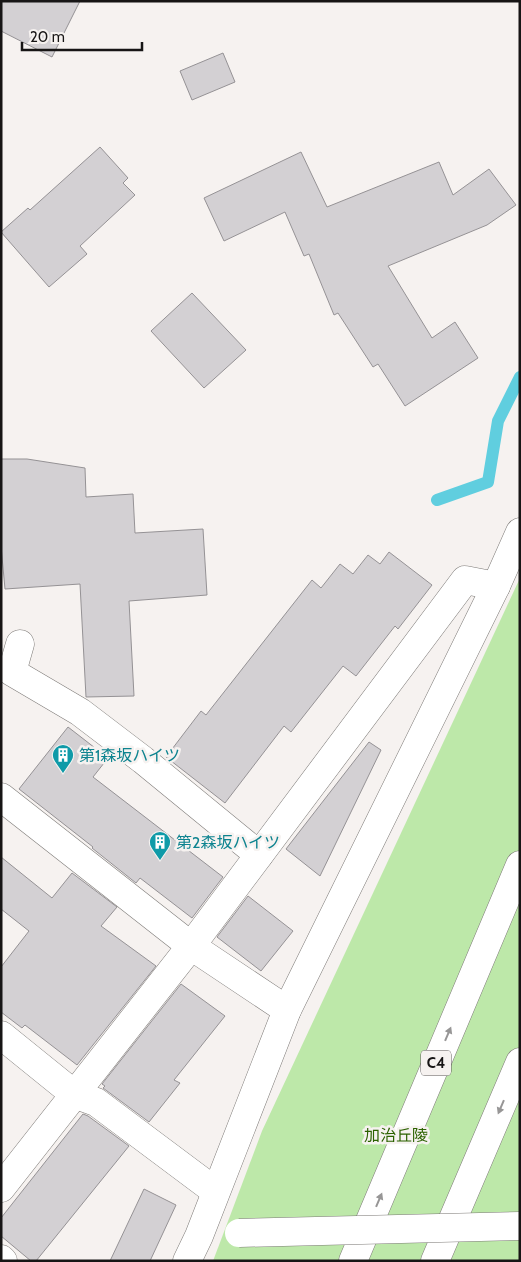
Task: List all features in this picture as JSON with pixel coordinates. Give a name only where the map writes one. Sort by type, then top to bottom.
[{"type":"main road","points":[[187,1261],[287,1010],[496,586],[520,532]]},
{"type":"main road","points":[[1,1188],[192,946],[466,580],[496,586]]},
{"type":"main road","points":[[20,644],[12,672],[80,712],[143,760],[259,855]]},
{"type":"main road","points":[[1,797],[192,946],[287,1010]]},
{"type":"main road","name":"C4","points":[[353,1261],[520,865]]},
{"type":"main road","points":[[1,1035],[74,1094],[96,1102],[215,1192]]},
{"type":"main road","points":[[436,1261],[520,1062]]},
{"type":"main road","points":[[198,1236],[239,1233],[520,1226]]},
{"type":"green space","name":"加治丘陵","points":[[520,578],[520,1261],[213,1261],[262,1131]]},
{"type":"building","points":[[1,1],[80,1],[52,57],[1,31]]},
{"type":"building","points":[[223,53],[235,82],[192,100],[180,71]]},
{"type":"building","points":[[100,147],[128,178],[123,183],[135,195],[80,246],[87,254],[49,287],[1,232],[28,208],[30,210]]},
{"type":"building","points":[[301,152],[327,207],[439,162],[453,195],[489,169],[516,205],[487,225],[388,266],[432,338],[455,322],[478,358],[405,406],[378,364],[373,367],[338,313],[334,315],[309,254],[304,256],[285,212],[224,241],[204,198]]},
{"type":"building","points":[[192,293],[246,350],[204,388],[151,331]]},
{"type":"building","points":[[1,459],[27,459],[85,468],[86,497],[133,494],[135,533],[203,529],[207,595],[129,601],[134,696],[86,697],[80,584],[5,589],[1,546]]},
{"type":"building","points":[[389,552],[432,585],[398,629],[395,626],[356,676],[343,666],[291,732],[284,726],[225,803],[166,757],[201,711],[206,715],[312,580],[321,588],[340,564],[353,574],[368,555],[380,564]]},
{"type":"building","points":[[68,727],[108,758],[93,777],[223,877],[192,918],[140,878],[136,883],[19,789]]},
{"type":"building","points":[[369,742],[381,750],[320,876],[286,849]]},
{"type":"building","points":[[1,857],[52,898],[72,873],[117,907],[101,926],[156,966],[77,1065],[25,1025],[22,1028],[1,1012],[1,967],[29,931],[1,909]]},
{"type":"building","points":[[248,896],[293,931],[261,971],[217,937]]},
{"type":"building","points":[[181,984],[225,1016],[174,1080],[180,1083],[149,1122],[103,1088],[105,1086],[102,1084]]},
{"type":"building","points":[[83,1114],[129,1146],[36,1261],[31,1261],[1,1236],[1,1218]]},
{"type":"building","points":[[144,1189],[176,1205],[150,1261],[110,1261]]},
{"type":"waterway","points":[[437,500],[488,482],[498,421],[520,377]]},
{"type":"place","name":"第1森坂ハイツ","points":[[63,774]]},
{"type":"place","name":"第2森坂ハイツ","points":[[160,861]]}]
